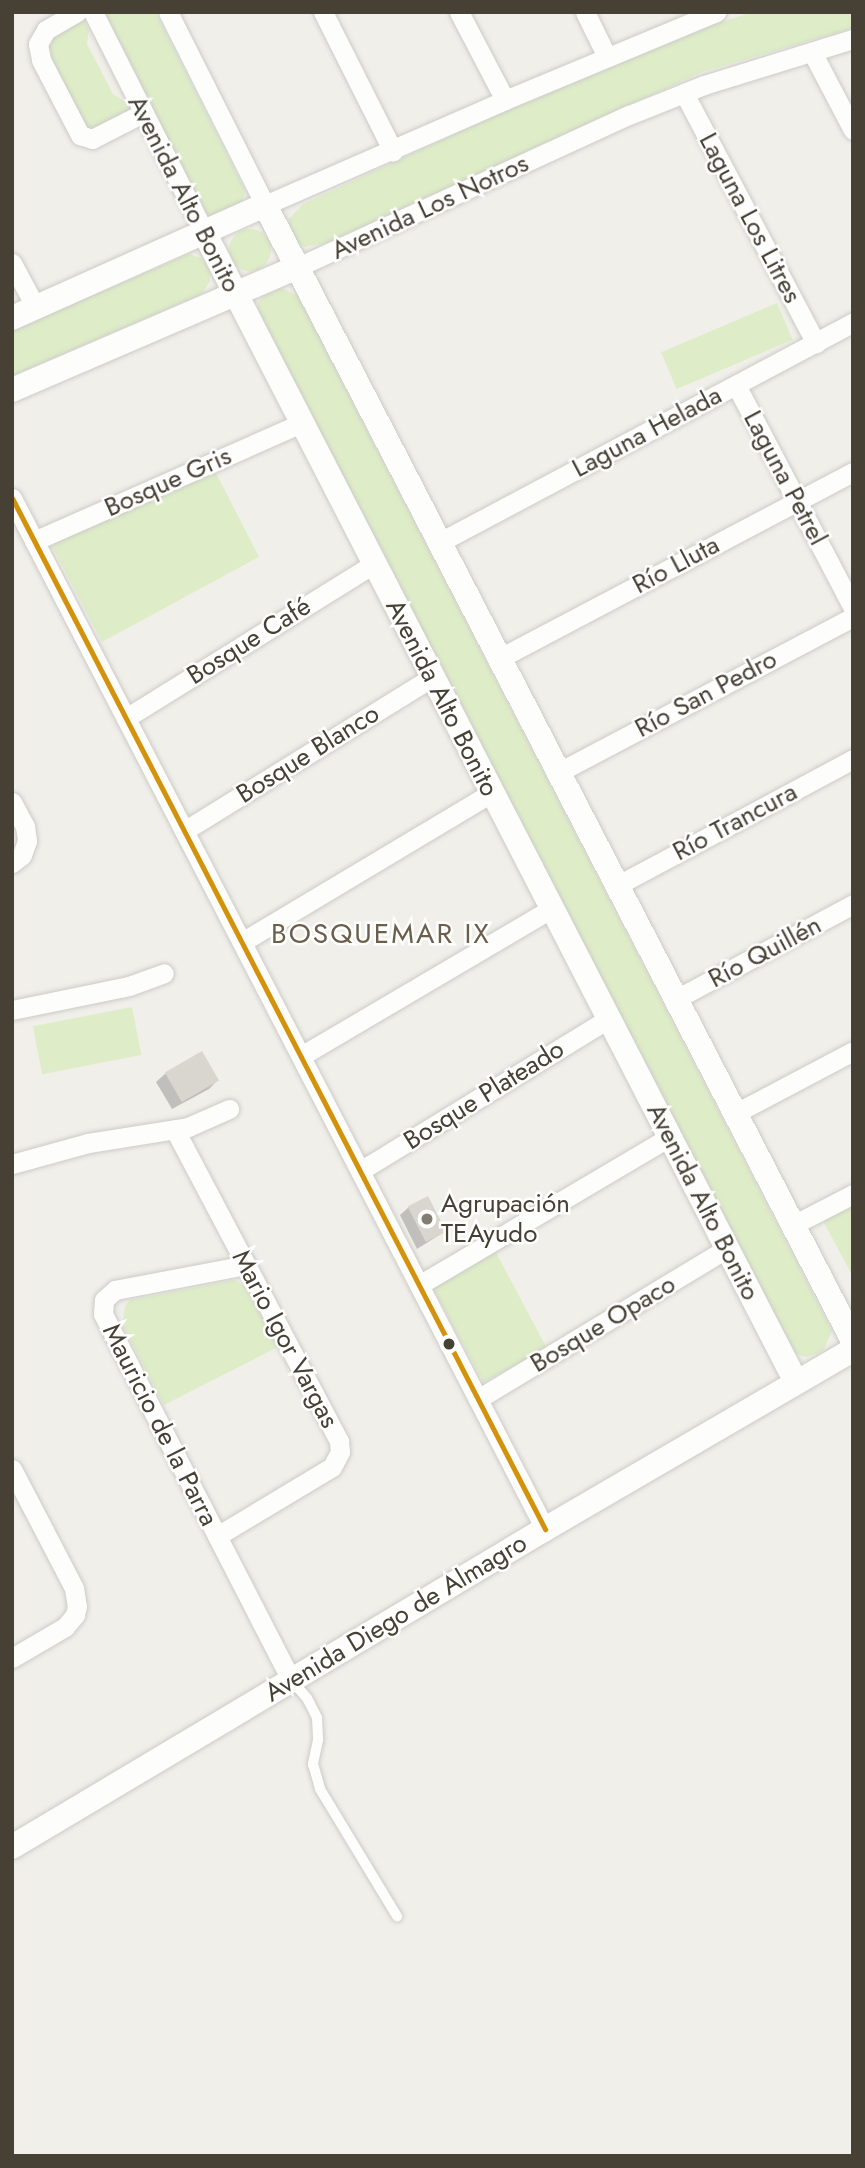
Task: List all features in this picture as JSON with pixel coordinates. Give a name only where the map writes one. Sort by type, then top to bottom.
[{"type":"street","points":[[77,12],[46,30],[38,44],[41,60],[80,135],[92,139],[143,113]]},
{"type":"street","name":"Avenida Alto Bonito","points":[[93,12],[373,564],[796,1382]]},
{"type":"street","points":[[168,12],[265,205],[853,1341]]},
{"type":"street","points":[[323,12],[393,151]]},
{"type":"street","points":[[459,12],[505,100]]},
{"type":"street","points":[[585,12],[607,57]]},
{"type":"street","points":[[12,318],[505,100],[716,12]]},
{"type":"street","name":"Avenida Los Notros","points":[[12,390],[235,295],[684,93],[853,39]]},
{"type":"street","points":[[812,52],[853,130]]},
{"type":"street","name":"Laguna Los Litres","points":[[684,93],[816,343]]},
{"type":"street","points":[[12,262],[36,308]]},
{"type":"street","name":"Laguna Helada","points":[[440,542],[853,323]]},
{"type":"street","name":"Laguna Petrel","points":[[736,385],[853,608]]},
{"type":"street","name":"Bosque Gris","points":[[34,541],[301,423]]},
{"type":"street","name":"Río Lluta","points":[[500,658],[853,472]]},
{"type":"street","points":[[12,498],[545,1529]]},
{"type":"street","name":"Bosque Café","points":[[126,718],[373,564]]},
{"type":"street","name":"Río San Pedro","points":[[559,772],[853,617]]},
{"type":"street","name":"Bosque Blanco","points":[[184,831],[432,677]]},
{"type":"street","name":"Río Trancura","points":[[618,885],[853,760]]},
{"type":"street","points":[[242,942],[491,793]]},
{"type":"street","points":[[12,802],[25,826],[27,841],[22,855],[12,863]]},
{"type":"street","name":"Río Quillén","points":[[676,999],[853,904]]},
{"type":"street","points":[[301,1056],[551,909]]},
{"type":"street","points":[[12,1010],[129,986],[164,973]]},
{"type":"street","name":"Bosque Plateado","points":[[360,1171],[608,1019]]},
{"type":"street","points":[[736,1113],[853,1051]]},
{"type":"street","points":[[12,1164],[88,1143],[175,1130],[229,1109]]},
{"type":"street","name":"Mario Igor Vargas","points":[[175,1130],[339,1441],[340,1452],[332,1468],[217,1536]]},
{"type":"street","points":[[419,1285],[669,1137]]},
{"type":"street","points":[[793,1225],[853,1194]]},
{"type":"street","name":"Bosque Opaco","points":[[478,1399],[727,1248]]},
{"type":"street","name":"Mauricio de la Parra","points":[[246,1265],[115,1290],[109,1294],[103,1307],[105,1321],[292,1681]]},
{"type":"street","name":"Avenida Diego de Almagro","points":[[12,1847],[545,1529],[853,1350]]},
{"type":"street","points":[[12,1658],[65,1627],[75,1615],[77,1606],[74,1588],[15,1481]]},
{"type":"lane","points":[[292,1681],[307,1698],[317,1718],[318,1740],[313,1764],[320,1788],[397,1916]]},
{"type":"green space","points":[[102,12],[155,12],[243,187],[245,193],[241,205],[211,217],[206,213]]},
{"type":"green space","points":[[753,12],[853,12],[853,28],[702,72],[326,243],[304,247],[297,243],[289,227],[289,219],[303,204],[545,92],[696,30]]},
{"type":"green space","points":[[82,17],[89,30],[87,44],[113,94],[129,104],[131,110],[88,135],[42,54],[44,41]]},
{"type":"green space","points":[[250,229],[265,235],[271,250],[265,265],[250,271],[235,265],[229,250],[235,235]]},
{"type":"green space","points":[[189,254],[201,258],[209,269],[210,281],[202,294],[12,376],[12,330]]},
{"type":"green space","points":[[281,288],[297,295],[832,1331],[824,1349],[819,1353],[805,1357],[795,1353],[259,317],[258,303],[263,296]]},
{"type":"green space","points":[[777,303],[793,340],[677,389],[661,352]]},
{"type":"green space","points":[[214,469],[259,557],[102,642],[53,548],[55,538]]},
{"type":"green space","points":[[132,1007],[141,1055],[42,1074],[33,1026]]},
{"type":"green space","points":[[853,1201],[853,1277],[821,1217]]},
{"type":"green space","points":[[493,1247],[547,1349],[483,1382],[429,1281]]},
{"type":"green space","points":[[235,1280],[245,1286],[278,1347],[164,1405],[122,1324],[125,1306],[130,1300]]},
{"type":"building","points":[[202,1051],[219,1080],[182,1102],[165,1072]]},
{"type":"building","name":"Agrupación TEAyudo","points":[[428,1196],[446,1232],[426,1242],[408,1206]]},
{"type":"transit line","points":[[12,498],[545,1529]]},
{"type":"place","name":"Agrupación TEAyudo","points":[[427,1219]]},
{"type":"district","name":"BOSQUEMAR IX","points":[[381,934]]}]
